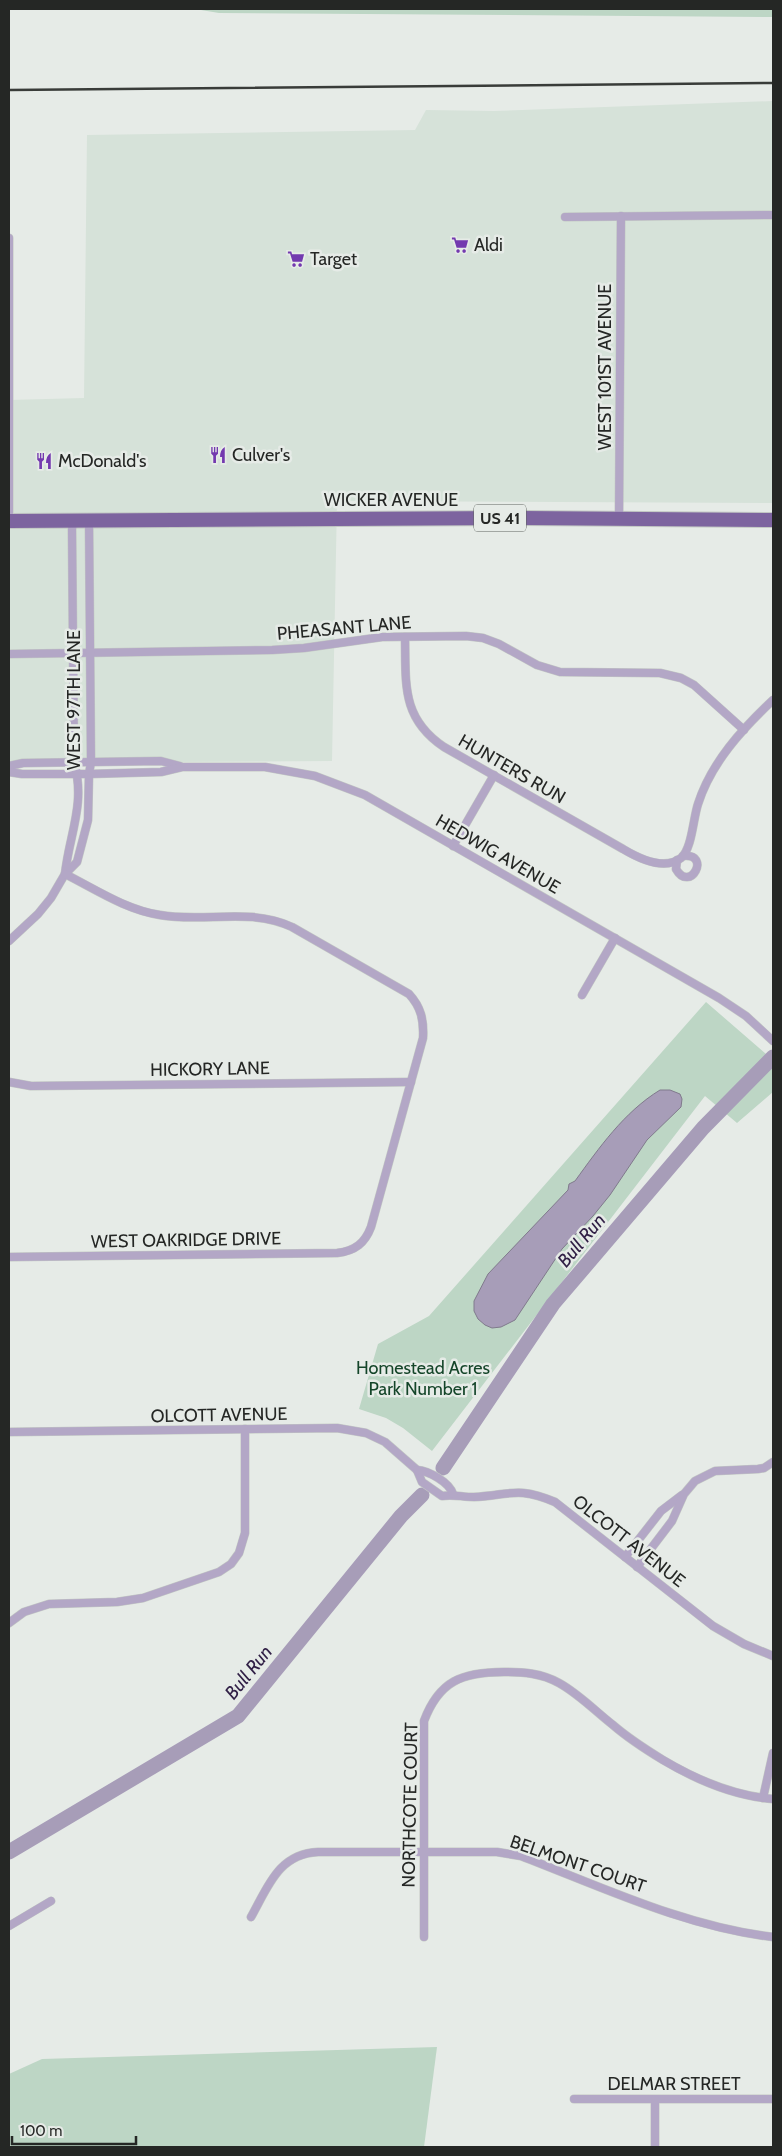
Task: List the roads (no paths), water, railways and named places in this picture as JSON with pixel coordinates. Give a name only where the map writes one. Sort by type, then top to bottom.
[{"type":"highway","name":"WICKER AVENUE","points":[[9,521],[773,520]]},
{"type":"street","points":[[565,217],[773,215]]},
{"type":"street","name":"WEST 101ST AVENUE","points":[[619,519],[621,216]]},
{"type":"street","points":[[9,238],[9,521]]},
{"type":"street","name":"WEST 97TH LANE","points":[[65,874],[77,815],[77,774],[74,762],[72,529],[74,520]]},
{"type":"street","name":"WEST 97TH LANE","points":[[9,941],[45,906],[65,874],[77,862],[85,836],[88,811],[88,774],[91,762],[89,520]]},
{"type":"street","name":"PHEASANT LANE","points":[[9,654],[279,650],[363,639],[466,636],[483,638],[499,644],[538,665],[560,672],[660,673],[674,675],[694,685],[744,730]]},
{"type":"street","name":"HUNTERS RUN","points":[[405,637],[406,692],[410,708],[418,723],[437,742],[631,854],[648,860],[664,864],[680,858],[687,850],[695,812],[706,783],[725,752],[744,730]]},
{"type":"street","points":[[744,730],[773,700]]},
{"type":"street","name":"HEDWIG AVENUE","points":[[9,766],[23,763],[161,761],[182,767]]},
{"type":"street","name":"HEDWIG AVENUE","points":[[9,772],[22,774],[88,774],[161,772],[182,767],[265,767],[296,771],[325,779],[365,795],[732,1005],[755,1023],[773,1041]]},
{"type":"street","points":[[454,846],[494,775]]},
{"type":"street","points":[[65,874],[134,908],[152,914],[168,916],[250,916],[284,923],[403,989],[421,1010],[423,1023],[423,1038],[411,1082]]},
{"type":"street","points":[[582,995],[615,938]]},
{"type":"street","name":"HICKORY LANE","points":[[9,1082],[31,1086],[411,1082]]},
{"type":"street","name":"WEST OAKRIDGE DRIVE","points":[[9,1257],[337,1253],[350,1250],[362,1243],[371,1227],[411,1082]]},
{"type":"street","name":"OLCOTT AVENUE","points":[[9,1432],[336,1428],[357,1430],[385,1442],[417,1470],[422,1482],[442,1496],[453,1494],[470,1497],[518,1491],[546,1498],[563,1507],[637,1567],[721,1631],[744,1644],[773,1656]]},
{"type":"street","points":[[9,1623],[24,1612],[49,1604],[117,1602],[143,1598],[219,1572],[231,1564],[239,1553],[245,1533],[245,1429]]},
{"type":"street","points":[[625,1557],[661,1511],[684,1494],[695,1481],[715,1470],[758,1469],[764,1468],[773,1462]]},
{"type":"street","name":"OLCOTT AVENUE","points":[[417,1470],[427,1471],[451,1486],[453,1494]]},
{"type":"street","points":[[637,1567],[672,1521],[684,1494]]},
{"type":"street","name":"NORTHCOTE COURT","points":[[424,1937],[424,1721],[434,1699],[447,1685],[466,1675],[517,1672],[545,1676],[582,1699],[626,1735],[664,1761],[714,1784],[773,1799]]},
{"type":"street","points":[[763,1798],[773,1753]]},
{"type":"street","name":"BELMONT COURT","points":[[251,1917],[278,1871],[288,1860],[297,1855],[312,1852],[497,1852],[521,1856],[684,1917],[753,1935],[773,1937]]},
{"type":"street","points":[[9,1926],[51,1901]]},
{"type":"street","name":"DELMAR STREET","points":[[574,2099],[773,2099]]},
{"type":"street","points":[[654,2100],[654,2147]]},
{"type":"waterway","name":"Bull Run","points":[[443,1468],[553,1304],[703,1128],[773,1057]]},
{"type":"waterway","name":"Bull Run","points":[[9,1852],[238,1716],[401,1516],[422,1495]]},
{"type":"railway","points":[[9,90],[773,83]]},
{"type":"place","name":"Aldi","points":[[460,245]]},
{"type":"place","name":"Target","points":[[296,259]]},
{"type":"place","name":"Culver's","points":[[218,455]]},
{"type":"place","name":"McDonald's","points":[[44,461]]},
{"type":"park label","name":"Homestead Acres Park Number 1","points":[[423,1378]]}]
